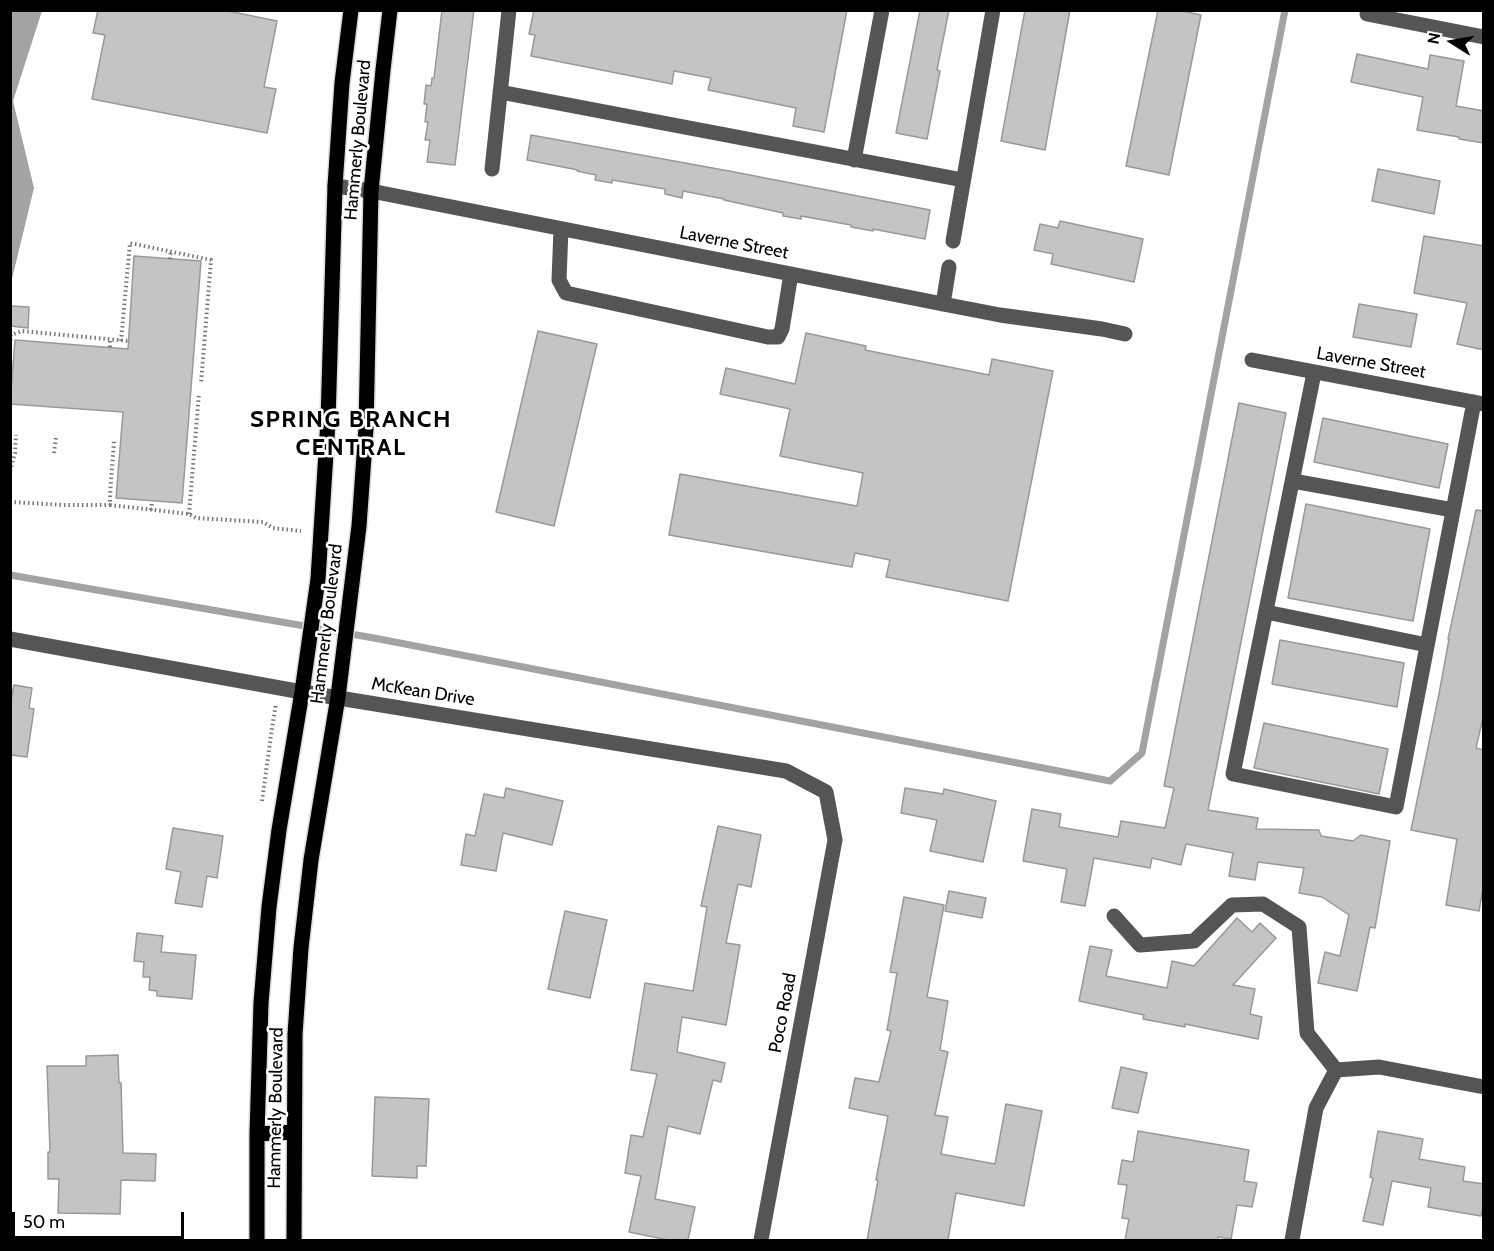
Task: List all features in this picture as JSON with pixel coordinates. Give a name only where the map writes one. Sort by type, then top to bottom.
[{"type":"main road","name":"Hammerly Boulevard","points":[[257,1240],[256,1134],[261,1003],[269,908],[279,830],[318,579],[328,421],[335,186],[342,83],[351,10]]},
{"type":"main road","name":"Hammerly Boulevard","points":[[294,1240],[295,1034],[301,948],[311,860],[338,697],[359,526],[366,428],[371,191],[390,10]]},
{"type":"main road","points":[[256,1134],[294,1132]]},
{"type":"street","points":[[492,169],[509,10]]},
{"type":"street","points":[[854,160],[882,10]]},
{"type":"street","points":[[953,242],[993,10]]},
{"type":"street","points":[[1367,14],[1484,37]]},
{"type":"street","points":[[500,92],[963,180]]},
{"type":"street","name":"Laverne Street","points":[[335,186],[371,191],[1000,315],[1125,334]]},
{"type":"street","points":[[561,229],[559,280],[566,293],[768,337],[778,337],[782,329],[791,274]]},
{"type":"street","points":[[943,304],[949,267]]},
{"type":"street","name":"Laverne Street","points":[[1252,360],[1479,403]]},
{"type":"street","points":[[1314,373],[1233,774],[1384,805],[1396,807],[1453,510],[1479,403]]},
{"type":"street","points":[[1293,481],[1453,510]]},
{"type":"street","points":[[1266,612],[1427,645]]},
{"type":"street","name":"McKean Drive","points":[[10,639],[302,692],[786,771],[826,792]]},
{"type":"street","name":"Poco Road","points":[[761,1240],[835,840],[826,792]]},
{"type":"street","points":[[1113,916],[1140,945],[1194,941],[1232,905],[1263,904],[1299,927],[1307,1033],[1336,1070]]},
{"type":"street","points":[[1336,1070],[1379,1067],[1484,1087]]},
{"type":"street","points":[[1292,1240],[1316,1108],[1336,1070]]},
{"type":"path","points":[[121,341],[130,243],[211,260],[201,384]]},
{"type":"path","points":[[170,259],[171,251]]},
{"type":"path","points":[[10,345],[11,335],[22,331],[128,342]]},
{"type":"path","points":[[110,347],[111,339]]},
{"type":"path","points":[[189,513],[200,393]]},
{"type":"path","points":[[10,471],[15,453],[16,435]]},
{"type":"path","points":[[54,453],[56,437]]},
{"type":"path","points":[[110,505],[114,440]]},
{"type":"path","points":[[151,510],[152,501]]},
{"type":"path","points":[[10,502],[110,505],[189,513],[196,518],[263,522],[273,528],[301,531]]},
{"type":"shaded area","points":[[11,10],[42,11],[13,101],[34,188],[11,283]]},
{"type":"building","points":[[98,10],[223,10],[277,21],[264,87],[276,89],[267,133],[92,99],[105,35],[93,33]]},
{"type":"building","points":[[442,10],[474,10],[455,165],[427,162],[430,140],[425,140],[428,122],[425,122],[427,104],[424,104],[426,85],[431,86],[432,78],[434,78]]},
{"type":"building","points":[[534,10],[847,10],[824,132],[793,126],[796,108],[708,90],[711,78],[674,71],[672,84],[531,56],[535,35],[529,34]]},
{"type":"building","points":[[920,10],[949,10],[927,139],[896,133]]},
{"type":"building","points":[[1025,10],[1070,10],[1045,150],[1001,141]]},
{"type":"building","points":[[1158,10],[1178,10],[1201,15],[1169,175],[1126,166]]},
{"type":"building","points":[[1357,54],[1428,69],[1430,55],[1464,61],[1456,106],[1484,111],[1484,143],[1417,130],[1423,97],[1351,82]]},
{"type":"building","points":[[531,135],[930,210],[925,239],[801,216],[801,219],[783,216],[783,213],[683,191],[682,198],[665,194],[665,189],[612,180],[612,183],[595,180],[596,175],[527,160]]},
{"type":"building","points":[[1378,169],[1440,181],[1434,214],[1372,201]]},
{"type":"building","points":[[1060,221],[1143,239],[1134,282],[1051,264],[1053,254],[1034,250],[1040,224],[1058,228]]},
{"type":"building","points":[[1424,236],[1484,246],[1484,350],[1457,344],[1467,303],[1414,293]]},
{"type":"building","points":[[134,256],[201,261],[182,503],[116,498],[123,412],[10,404],[15,340],[128,349]]},
{"type":"building","points":[[1359,304],[1417,314],[1411,347],[1353,337]]},
{"type":"building","points":[[10,306],[29,307],[28,328],[10,326]]},
{"type":"building","points":[[538,331],[597,344],[554,526],[496,512]]},
{"type":"building","points":[[806,333],[866,346],[865,350],[989,375],[992,359],[1053,371],[1008,601],[886,577],[890,560],[855,553],[852,567],[669,535],[680,474],[857,506],[863,473],[780,456],[790,409],[720,394],[726,368],[795,384]]},
{"type":"building","points":[[1239,403],[1286,413],[1208,810],[1258,818],[1256,829],[1319,830],[1321,836],[1353,841],[1361,835],[1390,841],[1375,928],[1370,927],[1357,991],[1318,983],[1325,952],[1340,956],[1349,915],[1322,897],[1299,893],[1304,868],[1258,862],[1255,880],[1229,876],[1233,853],[1186,844],[1181,865],[1152,858],[1150,868],[1094,858],[1085,906],[1061,902],[1067,869],[1023,861],[1032,809],[1061,814],[1059,827],[1118,837],[1121,821],[1165,828],[1174,788],[1164,786]]},
{"type":"building","points":[[1323,418],[1448,444],[1439,488],[1314,462]]},
{"type":"building","points":[[1306,504],[1430,529],[1413,621],[1288,598]]},
{"type":"building","points":[[1476,510],[1484,511],[1484,713],[1476,748],[1484,750],[1484,883],[1479,911],[1446,905],[1457,839],[1411,830]]},
{"type":"building","points":[[1280,640],[1404,663],[1397,707],[1272,684]]},
{"type":"building","points":[[14,685],[32,688],[29,708],[34,709],[27,757],[10,755],[10,705]]},
{"type":"building","points":[[1264,723],[1388,749],[1379,794],[1254,768]]},
{"type":"building","points":[[506,788],[563,801],[552,845],[503,833],[496,871],[461,865],[466,834],[475,836],[484,794],[504,798]]},
{"type":"building","points":[[905,788],[943,794],[944,789],[996,801],[983,862],[930,851],[937,820],[901,813]]},
{"type":"building","points":[[718,826],[761,835],[751,887],[738,884],[726,943],[740,945],[726,1025],[682,1017],[677,1052],[725,1063],[721,1082],[713,1080],[700,1134],[668,1126],[655,1199],[695,1207],[688,1240],[668,1240],[629,1232],[641,1176],[625,1173],[631,1135],[643,1137],[657,1074],[631,1070],[645,983],[693,991],[707,907],[701,906]]},
{"type":"building","points":[[173,828],[223,836],[217,878],[207,876],[202,907],[175,903],[181,872],[166,869]]},
{"type":"building","points":[[949,891],[986,898],[982,918],[945,911]]},
{"type":"building","points":[[904,897],[944,905],[927,997],[948,1001],[940,1050],[948,1052],[935,1115],[948,1117],[941,1154],[995,1164],[1006,1104],[1042,1111],[1024,1206],[956,1193],[948,1240],[867,1240],[888,1116],[849,1108],[855,1078],[879,1082],[891,1031],[887,1030],[897,973],[890,972]]},
{"type":"building","points":[[565,911],[607,920],[590,998],[548,989]]},
{"type":"building","points":[[1237,918],[1252,932],[1260,923],[1276,938],[1233,985],[1255,989],[1250,1014],[1262,1017],[1258,1039],[1185,1024],[1185,1027],[1143,1019],[1144,1015],[1079,1001],[1090,946],[1112,950],[1106,976],[1167,988],[1172,961],[1194,966]]},
{"type":"building","points":[[137,933],[163,936],[161,952],[196,955],[192,999],[157,996],[157,991],[149,990],[150,977],[143,977],[144,962],[134,961]]},
{"type":"building","points":[[118,1055],[123,1153],[156,1154],[155,1181],[121,1180],[120,1214],[58,1213],[59,1179],[48,1179],[48,1152],[50,1152],[47,1066],[86,1066],[86,1056]]},
{"type":"building","points":[[1121,1067],[1147,1073],[1138,1113],[1112,1108]]},
{"type":"building","points":[[375,1097],[429,1099],[426,1166],[417,1166],[417,1178],[372,1176]]},
{"type":"building","points":[[1138,1131],[1249,1150],[1244,1181],[1257,1183],[1252,1207],[1237,1205],[1231,1239],[1218,1237],[1218,1240],[1125,1240],[1129,1219],[1122,1218],[1127,1185],[1118,1184],[1122,1160],[1133,1162]]},
{"type":"building","points":[[1378,1131],[1423,1139],[1419,1159],[1465,1167],[1463,1181],[1484,1184],[1481,1216],[1428,1207],[1431,1188],[1392,1181],[1383,1225],[1363,1221],[1373,1178],[1370,1177]]},
{"type":"waterway","points":[[10,575],[374,638],[1110,781],[1142,753],[1285,10]]},
{"type":"district","name":"SPRING BRANCH CENTRAL","points":[[351,434]]}]
